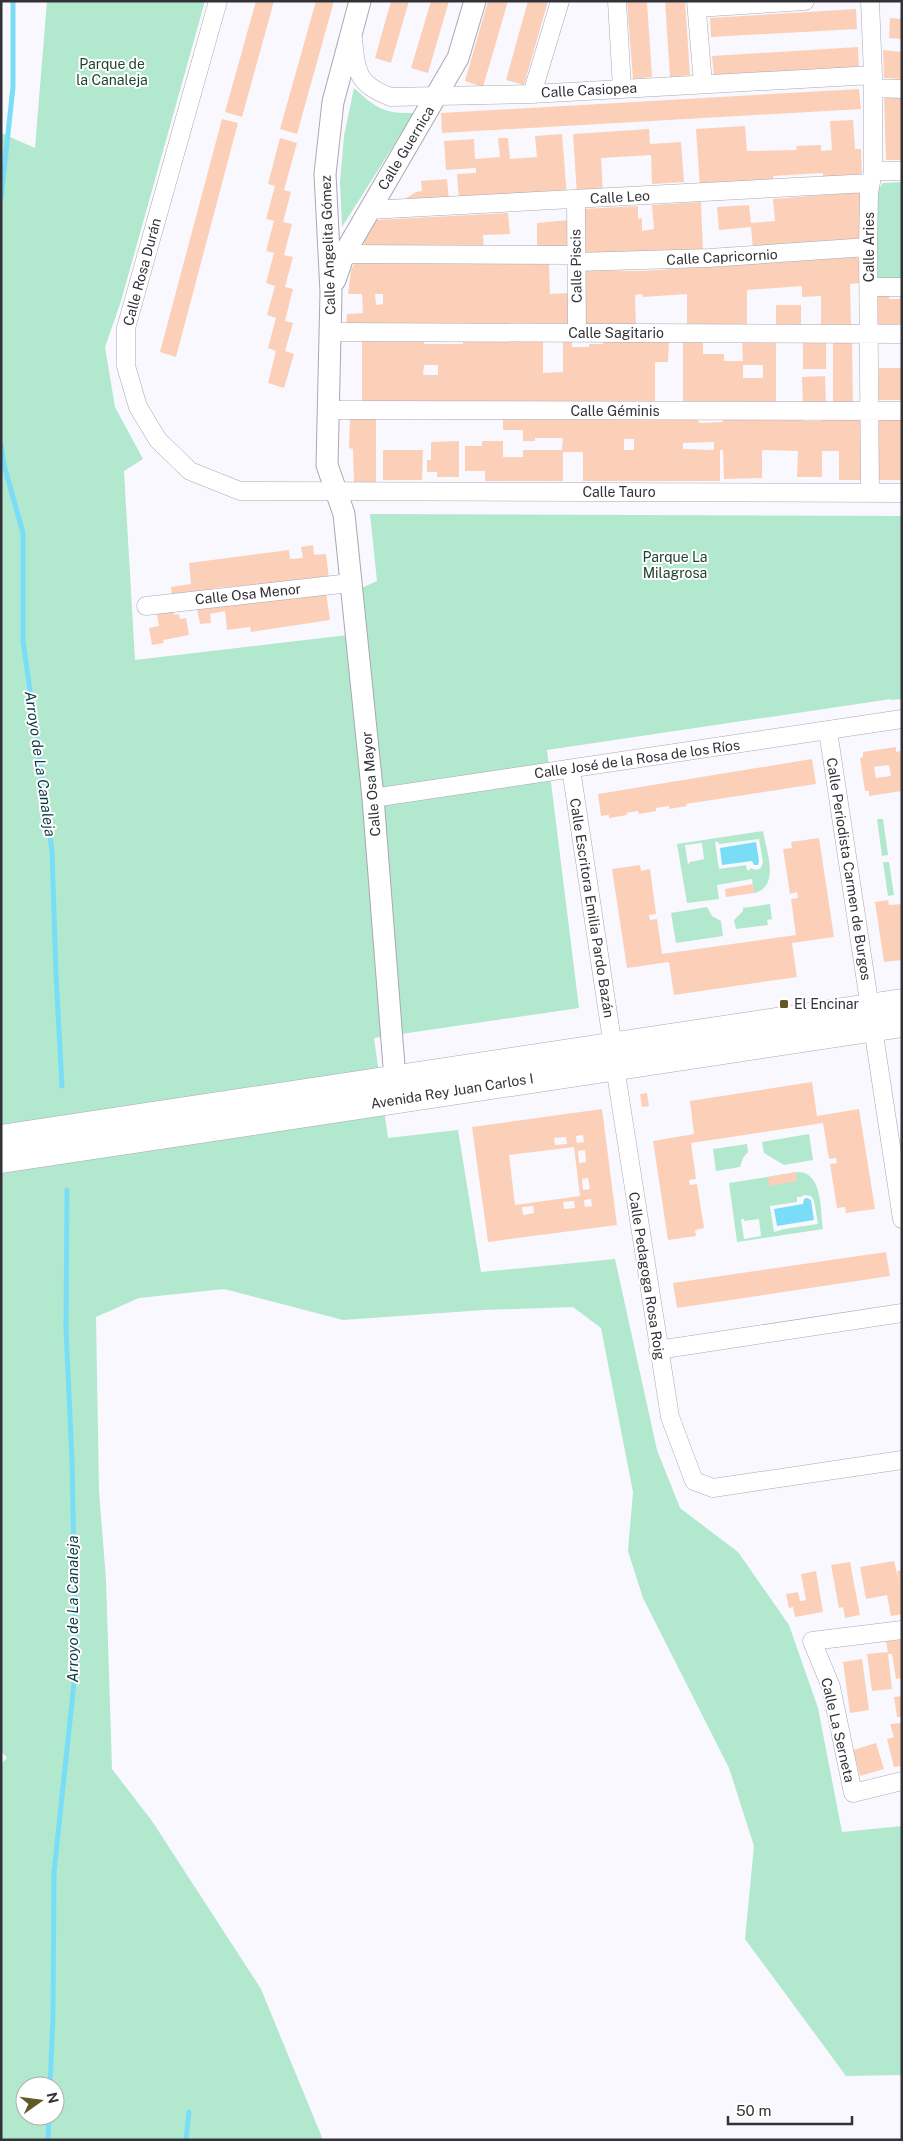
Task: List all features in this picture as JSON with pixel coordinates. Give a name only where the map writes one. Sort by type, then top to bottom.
[{"type":"main road","name":"Avenida Rey Juan Carlos I","points":[[1,1159],[614,1057],[871,1018],[902,1003]]},
{"type":"main road","name":"Avenida Rey Juan Carlos I","points":[[871,1018],[902,1023]]},
{"type":"main road","name":"Avenida Rey Juan Carlos I","points":[[1,1139],[395,1080],[614,1057]]},
{"type":"street","name":"Calle Rosa Durán","points":[[218,1],[126,328],[126,366],[138,407],[158,440],[190,471],[240,491],[336,491]]},
{"type":"street","name":"Calle Angelita Gómez","points":[[336,491],[327,464],[331,292],[325,174],[333,102],[360,1]]},
{"type":"street","name":"Calle Guernica","points":[[331,292],[344,254],[458,58],[475,1]]},
{"type":"street","points":[[532,94],[560,1]]},
{"type":"street","points":[[617,1],[622,88]]},
{"type":"street","name":"Calle Aries","points":[[870,1],[873,81],[868,248],[870,493]]},
{"type":"street","points":[[703,84],[696,5],[796,2]]},
{"type":"street","name":"Calle Casiopea","points":[[352,31],[355,67],[364,84],[375,91],[391,97],[436,98],[703,84],[873,81],[902,89]]},
{"type":"street","name":"Calle Leo","points":[[369,210],[576,200],[871,177],[902,171]]},
{"type":"street","name":"Calle Piscis","points":[[576,200],[577,332]]},
{"type":"street","name":"Calle Capricornio","points":[[344,254],[576,259],[709,258],[868,248]]},
{"type":"street","points":[[869,287],[902,287]]},
{"type":"street","name":"Calle Sagitario","points":[[330,332],[902,334]]},
{"type":"street","name":"Calle Géminis","points":[[328,410],[902,410]]},
{"type":"street","name":"Calle Tauro","points":[[336,491],[902,493]]},
{"type":"street","name":"Calle Osa Mayor","points":[[336,491],[344,514],[373,798],[395,1080]]},
{"type":"street","name":"Calle Osa Menor","points":[[146,606],[350,583]]},
{"type":"street","name":"Calle José de la Rosa de los Ríos","points":[[373,798],[902,720]]},
{"type":"street","name":"Calle Periodista Carmen de Burgos","points":[[828,731],[902,1219]]},
{"type":"street","name":"Calle Escritora Emilia Pardo Bazán","points":[[571,769],[614,1057]]},
{"type":"street","name":"Calle Pedagoga Rosa Roig","points":[[614,1057],[658,1350],[670,1416],[694,1481],[713,1488],[902,1460]]},
{"type":"street","points":[[658,1350],[902,1313]]},
{"type":"street","name":"Calle La Serneta","points":[[902,1630],[812,1641],[831,1687],[852,1793],[902,1781]]},
{"type":"green space","points":[[47,1],[205,1],[121,301],[105,347],[115,407],[143,459],[124,471],[135,660],[348,635],[357,590],[377,581],[370,514],[902,516],[902,699],[891,699],[547,750],[579,1008],[374,1038],[388,1138],[458,1130],[481,1272],[615,1259],[657,1450],[680,1508],[738,1552],[789,1625],[818,1708],[842,1832],[902,1826],[902,2075],[846,2076],[745,1939],[754,1846],[729,1768],[643,1598],[628,1551],[633,1492],[601,1328],[573,1307],[484,1310],[343,1320],[224,1289],[139,1298],[96,1317],[99,1491],[106,1580],[112,1769],[152,1821],[261,1989],[323,2140],[2,2140],[1,2138],[1,1764],[7,1758],[1,1751],[1,133],[35,148]]},
{"type":"green space","points":[[354,88],[375,105],[388,111],[414,113],[342,227],[340,182],[344,136]]},
{"type":"green space","points":[[902,182],[902,283],[883,283],[878,277],[876,192],[883,183]]},
{"type":"green space","points":[[877,819],[883,819],[888,855],[882,856]]},
{"type":"green space","points":[[763,831],[769,857],[770,876],[762,889],[754,893],[752,879],[717,885],[719,899],[687,903],[677,844]],"holes":[[[759,839],[763,862],[761,868],[756,870],[750,868],[750,870],[747,870],[746,865],[719,869],[715,842],[719,844]],[[702,843],[704,859],[690,862],[688,865],[685,845]]]},
{"type":"green space","points":[[883,862],[889,862],[894,895],[888,896]]},
{"type":"green space","points":[[770,904],[772,919],[767,920],[768,925],[736,929],[734,920],[743,911],[743,908]]},
{"type":"green space","points":[[707,907],[712,916],[721,921],[723,936],[676,943],[671,913]]},
{"type":"green space","points":[[809,1134],[813,1160],[784,1165],[764,1153],[762,1142]]},
{"type":"green space","points":[[747,1144],[748,1152],[743,1158],[740,1167],[716,1171],[713,1149]]},
{"type":"green space","points":[[798,1172],[806,1174],[812,1178],[819,1194],[823,1229],[737,1242],[729,1183]],"holes":[[[811,1196],[814,1201],[818,1224],[774,1232],[770,1206],[797,1202],[797,1197]],[[741,1219],[744,1219],[744,1221],[759,1219],[761,1236],[744,1239]]]},
{"type":"water","points":[[756,842],[758,865],[754,865],[752,861],[722,865],[720,848]]},
{"type":"water","points":[[804,1199],[811,1200],[814,1220],[777,1226],[774,1209],[803,1204]]},
{"type":"building","points":[[256,1],[274,1],[242,117],[225,112]]},
{"type":"building","points":[[316,1],[334,1],[297,134],[280,129]]},
{"type":"building","points":[[391,1],[409,1],[391,63],[375,58]]},
{"type":"building","points":[[431,1],[449,1],[428,73],[411,68]]},
{"type":"building","points":[[488,1],[508,1],[483,87],[465,81]]},
{"type":"building","points":[[528,1],[548,1],[524,85],[506,80]]},
{"type":"building","points":[[627,1],[647,1],[652,77],[633,79]]},
{"type":"building","points":[[665,1],[685,1],[690,75],[670,77]]},
{"type":"building","points":[[856,9],[857,29],[711,37],[710,18]]},
{"type":"building","points":[[890,18],[902,19],[902,39],[889,38]]},
{"type":"building","points":[[858,47],[859,67],[714,76],[712,56]]},
{"type":"building","points":[[883,50],[902,52],[902,79],[884,78]]},
{"type":"building","points":[[859,89],[861,109],[442,133],[441,113]]},
{"type":"building","points":[[884,97],[902,98],[902,160],[886,160]]},
{"type":"building","points":[[222,119],[238,123],[176,357],[160,352]]},
{"type":"building","points":[[853,120],[855,149],[861,149],[862,178],[823,180],[823,173],[773,176],[773,183],[700,188],[696,129],[745,126],[747,151],[797,150],[796,146],[821,145],[821,151],[832,150],[830,121]]},
{"type":"building","points":[[649,129],[650,144],[681,142],[684,182],[652,184],[651,155],[601,158],[603,194],[577,195],[573,134]]},
{"type":"building","points":[[562,134],[567,196],[459,201],[457,174],[476,173],[476,168],[446,170],[444,141],[474,139],[475,159],[500,157],[498,138],[508,138],[510,159],[537,157],[535,136]]},
{"type":"building","points":[[280,138],[297,143],[284,190],[291,192],[283,222],[292,224],[284,255],[293,257],[285,287],[293,289],[285,321],[293,323],[285,351],[294,354],[284,388],[268,383],[276,351],[268,348],[276,318],[267,315],[275,286],[266,283],[274,253],[266,251],[274,221],[266,219],[275,186],[268,184]]},
{"type":"building","points":[[447,179],[449,201],[405,199],[416,192],[422,191],[421,181]]},
{"type":"building","points":[[861,192],[862,241],[753,250],[751,227],[719,230],[717,207],[749,205],[751,223],[775,221],[773,199]]},
{"type":"building","points":[[701,202],[703,252],[585,256],[583,209],[638,206],[638,219],[642,218],[642,231],[654,229],[652,205]]},
{"type":"building","points":[[508,213],[510,234],[483,235],[484,249],[365,247],[364,242],[375,220]]},
{"type":"building","points":[[569,220],[570,248],[537,248],[537,223]]},
{"type":"building","points":[[857,257],[860,264],[861,283],[850,284],[851,325],[821,326],[821,296],[802,297],[802,286],[747,290],[747,325],[687,325],[687,294],[643,297],[642,294],[635,295],[636,328],[584,327],[584,270],[641,271]]},
{"type":"building","points":[[355,263],[549,263],[550,294],[569,293],[570,325],[346,326],[347,314],[363,313],[362,294],[348,294],[351,270]],"holes":[[[375,294],[383,294],[383,304],[376,305]]]},
{"type":"building","points":[[878,292],[890,292],[889,299],[900,299],[900,295],[902,295],[902,324],[878,324]]},
{"type":"building","points":[[776,305],[801,305],[801,327],[776,327]]},
{"type":"building","points":[[362,340],[424,340],[424,344],[463,344],[463,341],[543,341],[543,373],[563,372],[563,340],[572,340],[572,347],[589,347],[589,344],[603,344],[603,340],[669,341],[668,362],[655,362],[655,404],[362,403]],"holes":[[[424,365],[438,365],[438,375],[423,375]]]},
{"type":"building","points":[[683,340],[703,340],[703,354],[724,354],[724,361],[743,361],[742,341],[776,341],[776,403],[683,405]],"holes":[[[743,365],[763,365],[763,378],[743,378]]]},
{"type":"building","points":[[803,342],[826,342],[826,369],[803,369]]},
{"type":"building","points":[[833,342],[852,342],[853,405],[833,405]]},
{"type":"building","points":[[879,368],[902,368],[902,400],[879,400]]},
{"type":"building","points":[[825,376],[826,404],[803,404],[802,377]]},
{"type":"building","points":[[879,415],[902,415],[902,480],[879,480]]},
{"type":"building","points":[[350,417],[376,417],[376,482],[354,482],[353,449],[349,448]]},
{"type":"building","points":[[503,417],[698,418],[699,423],[723,422],[723,418],[803,418],[803,421],[862,419],[862,480],[839,480],[839,451],[822,451],[822,477],[797,477],[798,451],[762,450],[762,478],[724,479],[723,450],[720,450],[720,481],[583,481],[583,452],[563,452],[563,481],[485,481],[485,471],[465,471],[465,446],[482,446],[482,441],[503,441],[503,457],[523,457],[523,450],[562,450],[563,438],[535,438],[535,441],[523,441],[523,430],[503,430]],"holes":[[[624,439],[634,439],[634,450],[624,450]],[[714,442],[714,450],[683,449],[683,443]]]},
{"type":"building","points":[[459,441],[459,477],[437,477],[437,472],[427,472],[427,460],[431,460],[431,442]]},
{"type":"building","points":[[383,450],[423,450],[422,480],[383,480]]},
{"type":"building","points":[[313,545],[314,555],[326,554],[329,579],[214,588],[214,593],[172,598],[171,587],[191,584],[189,563],[289,550],[290,559],[303,558],[301,547]]},
{"type":"building","points":[[326,592],[330,620],[251,632],[250,627],[227,630],[225,611],[210,614],[211,623],[200,624],[197,609]]},
{"type":"building","points":[[173,607],[174,615],[179,614],[180,619],[186,618],[189,635],[163,640],[164,643],[152,645],[149,628],[159,626],[156,609]]},
{"type":"building","points":[[896,747],[896,752],[900,751],[902,791],[869,796],[869,791],[865,791],[860,758],[863,757],[863,752]],"holes":[[[889,765],[891,776],[876,778],[874,767]]]},
{"type":"building","points":[[812,759],[816,784],[686,804],[687,806],[669,809],[669,806],[656,808],[656,811],[639,814],[638,811],[609,818],[609,815],[601,816],[598,794]]},
{"type":"building","points":[[819,838],[834,937],[792,943],[797,977],[674,995],[669,962],[627,968],[612,869],[640,865],[641,871],[650,869],[656,914],[649,915],[650,920],[657,919],[662,954],[796,935],[791,899],[798,898],[797,892],[790,894],[783,849],[792,848],[791,842]]},
{"type":"building","points":[[753,884],[754,893],[726,897],[725,889]]},
{"type":"building","points":[[888,900],[889,905],[902,904],[902,960],[884,962],[875,902]]},
{"type":"building","points":[[812,1082],[817,1116],[859,1109],[875,1209],[846,1213],[845,1207],[837,1208],[830,1164],[837,1163],[836,1158],[829,1159],[823,1123],[691,1143],[696,1179],[689,1180],[690,1185],[697,1184],[704,1228],[695,1230],[696,1236],[668,1240],[653,1141],[694,1134],[690,1101]]},
{"type":"building","points":[[647,1093],[649,1106],[642,1107],[640,1094]]},
{"type":"building","points":[[602,1109],[617,1225],[488,1242],[472,1127]],"holes":[[[583,1135],[584,1142],[577,1143],[576,1136]],[[566,1137],[567,1144],[555,1145],[554,1138]],[[574,1147],[580,1196],[515,1205],[509,1155]],[[585,1150],[586,1162],[579,1163],[578,1151]],[[588,1178],[590,1189],[583,1190],[582,1179]],[[591,1199],[592,1206],[585,1207],[584,1200]],[[574,1201],[575,1208],[564,1209],[563,1202]],[[533,1206],[534,1213],[523,1215],[522,1207]]]},
{"type":"building","points":[[796,1172],[797,1181],[769,1186],[768,1177]]},
{"type":"building","points":[[886,1252],[890,1276],[677,1308],[673,1283]]},
{"type":"building","points":[[894,1561],[899,1582],[897,1571],[902,1570],[902,1614],[891,1616],[887,1595],[866,1599],[860,1567]]},
{"type":"building","points":[[850,1562],[860,1615],[845,1618],[843,1607],[839,1608],[831,1565]]},
{"type":"building","points":[[816,1571],[823,1612],[795,1617],[793,1607],[789,1608],[786,1594],[798,1592],[800,1601],[806,1600],[801,1574]]},
{"type":"building","points":[[902,1640],[902,1678],[896,1679],[892,1654],[888,1654],[892,1689],[872,1691],[867,1654],[888,1652],[886,1641]]},
{"type":"building","points":[[862,1659],[869,1710],[850,1713],[843,1662]]},
{"type":"building","points":[[902,1696],[902,1717],[897,1717],[894,1697]]},
{"type":"building","points":[[902,1723],[902,1766],[894,1767],[887,1739],[894,1737],[890,1724]]},
{"type":"building","points":[[876,1743],[884,1769],[860,1776],[853,1750]]},
{"type":"waterway","name":"Arroyo de La Canaleja","points":[[1,198],[13,87],[13,1]]},
{"type":"waterway","name":"Arroyo de La Canaleja","points":[[1,445],[4,465],[23,533],[23,640],[52,851],[62,1086]]},
{"type":"waterway","name":"Arroyo de La Canaleja","points":[[50,2076],[53,2016],[54,1872],[76,1664],[72,1460],[66,1329],[67,1190]]},
{"type":"waterway","points":[[186,2140],[189,2112]]},
{"type":"waterway","name":"Arroyo de La Canaleja","points":[[48,2140],[49,2126]]},
{"type":"place","name":"El Encinar","points":[[784,1004]]},
{"type":"park label","name":"Parque de la Canaleja","points":[[112,72]]},
{"type":"park label","name":"Parque La Milagrosa","points":[[675,566]]}]
